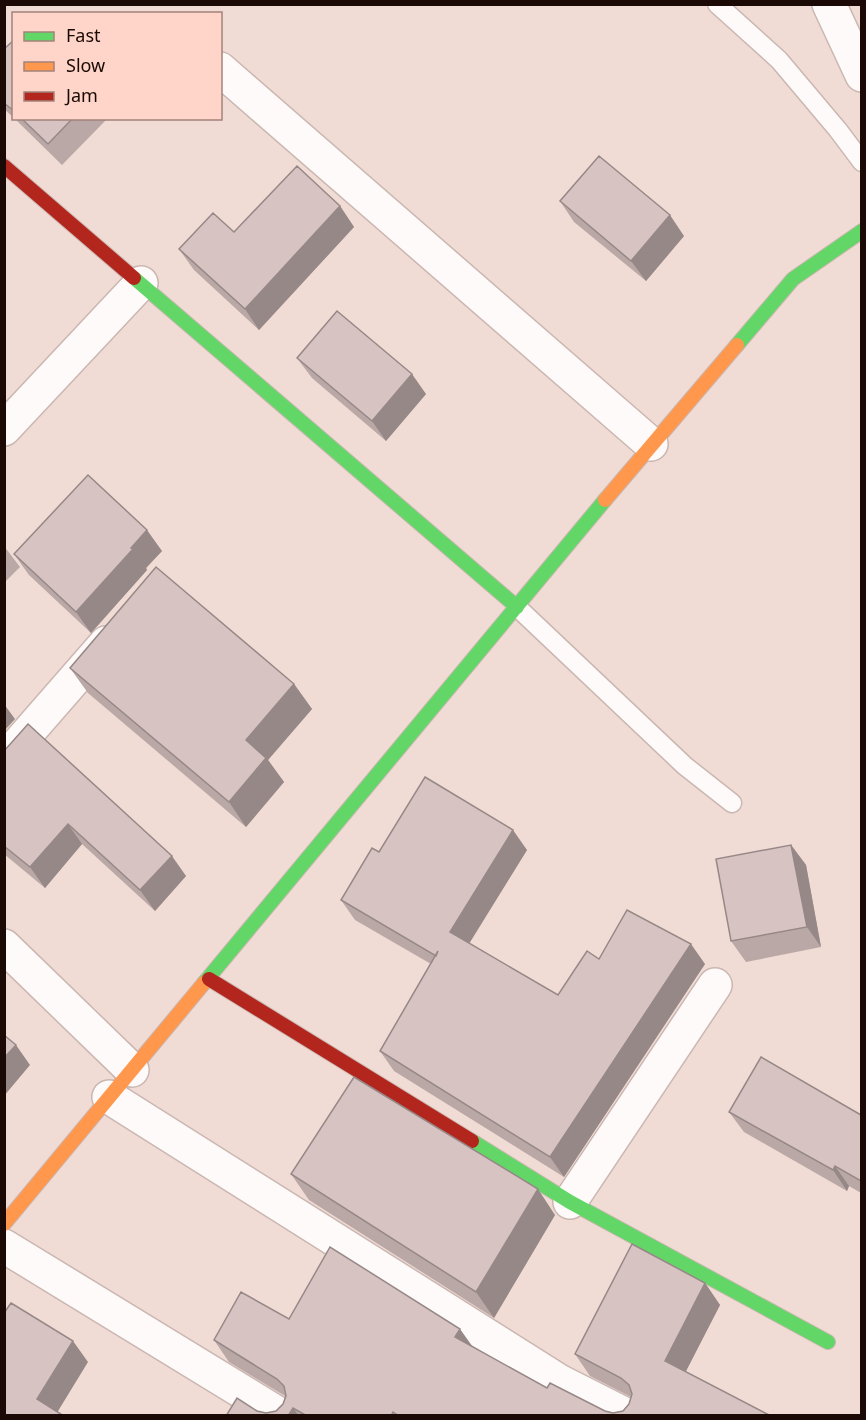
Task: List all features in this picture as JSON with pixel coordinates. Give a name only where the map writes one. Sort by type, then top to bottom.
[{"type":"street","points":[[829,4],[861,75]]},
{"type":"street","points":[[222,71],[651,444]]},
{"type":"street","points":[[4,166],[517,607]]},
{"type":"street","points":[[4,1224],[651,444],[794,279],[861,231]]},
{"type":"street","points":[[4,429],[141,284]]},
{"type":"street","points":[[4,760],[126,620]]},
{"type":"street","points":[[4,946],[132,1070]]},
{"type":"street","points":[[209,979],[570,1202],[828,1342]]},
{"type":"street","points":[[570,1202],[716,985]]},
{"type":"street","points":[[109,1096],[559,1381],[628,1416]]},
{"type":"street","points":[[4,1246],[282,1416]]},
{"type":"lane","points":[[717,4],[779,60],[838,130],[861,162]]},
{"type":"lane","points":[[517,607],[685,766],[732,803]]},
{"type":"building","points":[[12,42],[12,109],[4,103],[4,49]]},
{"type":"building","points":[[23,120],[71,120],[48,144]]},
{"type":"building","points":[[599,156],[670,215],[631,261],[560,201]]},
{"type":"building","points":[[297,166],[340,206],[245,309],[179,249],[213,213],[234,232]]},
{"type":"building","points":[[337,311],[412,374],[372,421],[297,358]]},
{"type":"building","points":[[88,475],[147,530],[131,548],[133,549],[76,612],[14,554]]},
{"type":"building","points":[[156,567],[294,684],[246,740],[266,758],[229,802],[70,668]]},
{"type":"building","points":[[28,724],[172,856],[140,890],[68,824],[30,867],[4,846],[4,751]]},
{"type":"building","points":[[425,777],[513,830],[450,932],[558,995],[587,951],[599,959],[627,910],[691,944],[550,1157],[380,1051],[435,956],[341,900],[372,848],[379,852]]},
{"type":"building","points":[[791,845],[807,927],[731,941],[716,859]]},
{"type":"building","points":[[4,1035],[16,1045],[4,1058]]},
{"type":"building","points":[[761,1057],[861,1115],[861,1181],[835,1166],[833,1170],[729,1112]]},
{"type":"building","points":[[354,1077],[538,1189],[476,1292],[291,1174]]},
{"type":"building","points":[[632,1244],[705,1283],[665,1361],[771,1416],[399,1416],[393,1412],[391,1416],[307,1416],[293,1408],[288,1416],[226,1416],[237,1398],[257,1411],[266,1413],[276,1411],[283,1404],[286,1396],[284,1386],[277,1379],[214,1340],[241,1292],[289,1319],[330,1247],[460,1329],[455,1337],[547,1388],[550,1383],[605,1411],[613,1413],[623,1411],[629,1404],[632,1394],[629,1385],[621,1378],[575,1354]]},
{"type":"building","points":[[11,1303],[73,1341],[37,1399],[64,1416],[4,1416],[4,1313]]},
{"type":"traffic: fast","points":[[737,345],[793,279],[862,231]]},
{"type":"traffic: fast","points":[[134,278],[517,607]]},
{"type":"traffic: fast","points":[[204,983],[605,500]]},
{"type":"traffic: fast","points":[[472,1141],[570,1202],[828,1342]]},
{"type":"traffic: slow","points":[[605,500],[737,345]]},
{"type":"traffic: slow","points":[[4,1224],[204,983]]},
{"type":"traffic: jam","points":[[4,166],[134,278]]},
{"type":"traffic: jam","points":[[209,979],[472,1141]]}]
